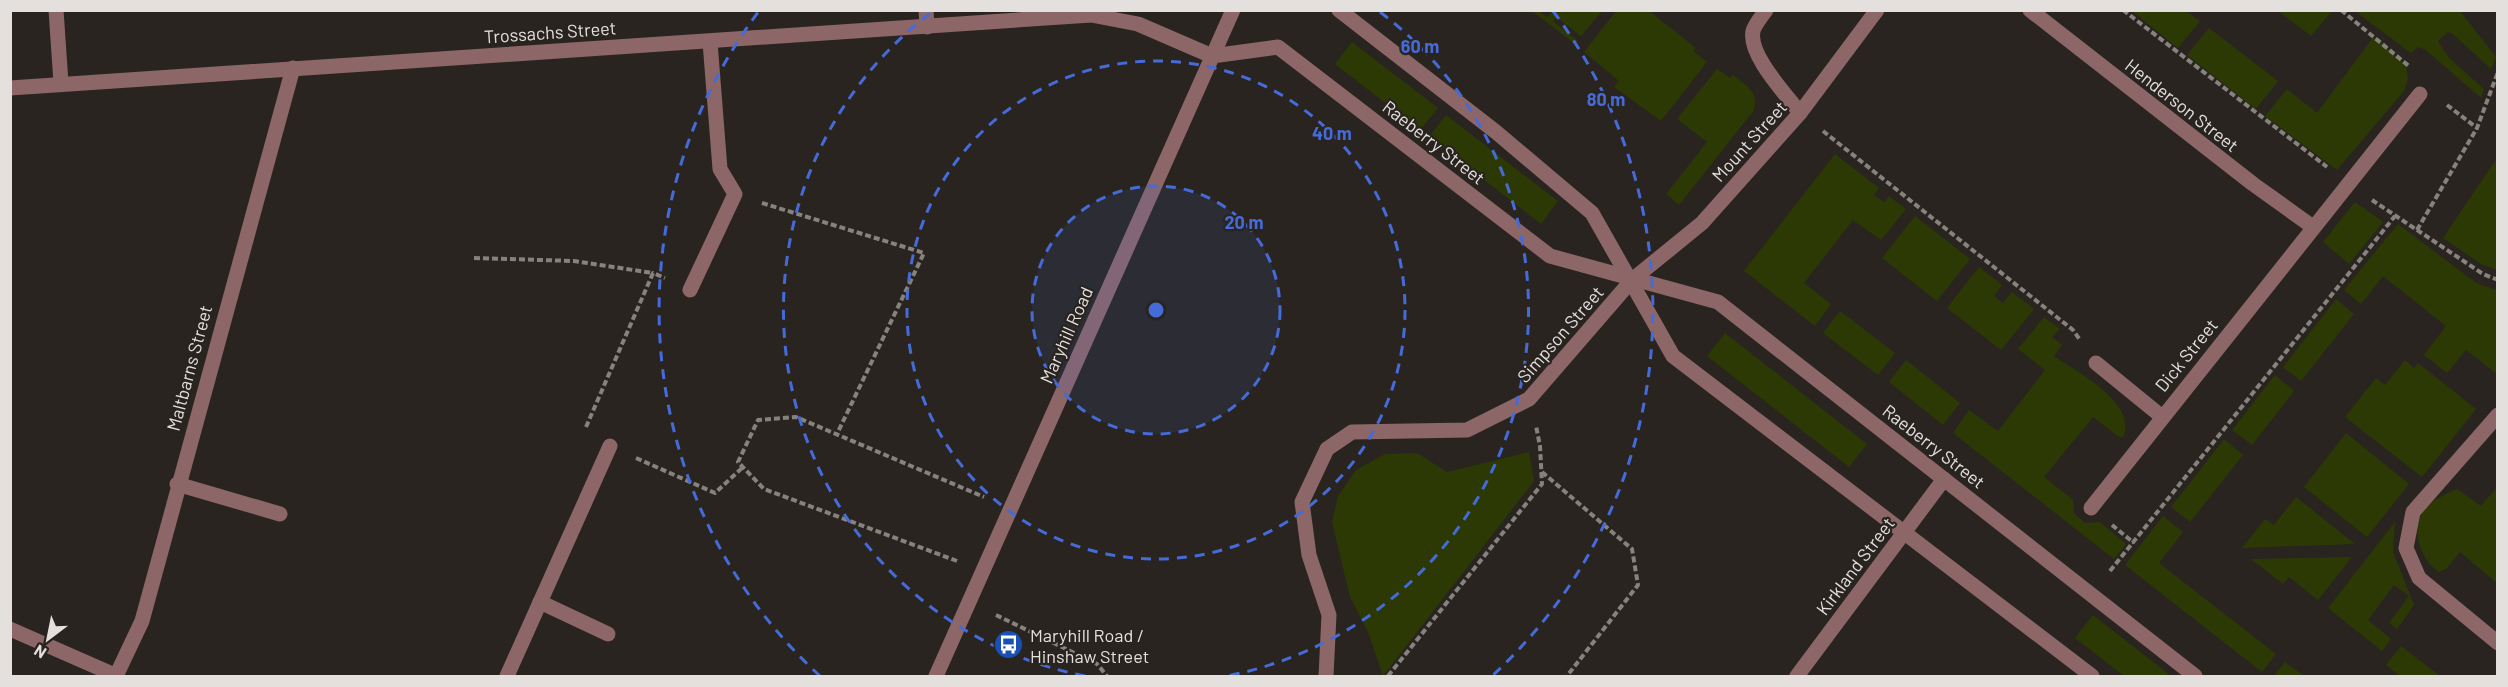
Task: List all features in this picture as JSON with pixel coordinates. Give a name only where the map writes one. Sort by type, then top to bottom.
[{"type":"street","points":[[56,10],[61,84]]},
{"type":"street","points":[[926,10],[927,27]]},
{"type":"street","name":"Maryhill Road","points":[[936,676],[1233,10]]},
{"type":"street","points":[[1339,10],[1496,132],[1592,213],[1673,356],[2092,676]]},
{"type":"street","points":[[1766,10],[1753,29],[1752,44],[1767,70],[1800,113]]},
{"type":"street","name":"Mount Street","points":[[1632,280],[1702,223],[1800,113],[1877,10]]},
{"type":"street","name":"Henderson Street","points":[[2030,10],[2253,184],[2313,227]]},
{"type":"street","name":"Trossachs Street","points":[[10,88],[1091,15],[1138,24],[1212,56]]},
{"type":"street","points":[[690,290],[735,195],[720,168],[710,42]]},
{"type":"street","name":"Raeberry Street","points":[[1212,56],[1278,47],[1550,256],[1718,302],[1944,478],[2090,596],[2195,676]]},
{"type":"street","name":"Maltbarns Street","points":[[116,676],[142,621],[177,484],[293,68]]},
{"type":"street","name":"Dick Street","points":[[2091,508],[2161,416],[2423,91]]},
{"type":"street","name":"Simpson Street","points":[[1326,676],[1329,615],[1309,555],[1302,502],[1328,449],[1352,432],[1467,430],[1529,399],[1632,280]]},
{"type":"street","points":[[2096,363],[2161,416]]},
{"type":"street","points":[[2498,415],[2413,512],[2406,548],[2419,578],[2498,643]]},
{"type":"street","points":[[507,676],[610,446]]},
{"type":"street","name":"Kirkland Street","points":[[1797,676],[1944,478]]},
{"type":"street","points":[[177,484],[280,514]]},
{"type":"street","points":[[540,602],[608,634]]},
{"type":"street","points":[[10,629],[116,676]]},
{"type":"path","points":[[2123,10],[2348,183],[2483,274],[2498,280]]},
{"type":"path","points":[[2341,10],[2416,73],[2423,91],[2477,128]]},
{"type":"path","points":[[2417,230],[2477,128],[2498,72]]},
{"type":"path","points":[[1800,113],[2073,330],[2096,363]]},
{"type":"path","points":[[735,195],[924,254],[836,436]]},
{"type":"path","points":[[2090,596],[2395,216]]},
{"type":"path","points":[[474,258],[574,261],[653,273],[690,290]]},
{"type":"path","points":[[653,273],[585,430],[610,446],[715,493],[743,467]]},
{"type":"path","points":[[1388,676],[1542,484],[1540,446],[1529,399]]},
{"type":"path","points":[[982,570],[764,489],[738,462],[758,420],[796,417],[836,436],[1010,507]]},
{"type":"path","points":[[1542,472],[1632,549],[1638,585],[1567,676]]},
{"type":"path","points":[[969,602],[1097,664],[1107,676]]},
{"type":"green space","points":[[1617,10],[1649,11],[1696,48],[1693,51],[1707,62],[1661,121],[1614,87],[1619,81],[1584,52]]},
{"type":"green space","points":[[1532,11],[1539,11],[1547,17],[1551,13],[1548,11],[1602,11],[1581,36],[1556,17],[1553,21],[1578,41],[1575,44]]},
{"type":"green space","points":[[2132,11],[2186,11],[2200,21],[2178,48]]},
{"type":"green space","points":[[2278,11],[2332,11],[2311,36]]},
{"type":"green space","points":[[2355,11],[2460,11],[2496,57],[2491,69],[2453,34],[2448,32],[2438,41],[2449,58],[2484,89],[2481,98],[2426,50],[2418,47],[2411,53]]},
{"type":"green space","points":[[2209,28],[2278,81],[2256,109],[2187,55]]},
{"type":"green space","points":[[2374,36],[2406,65],[2408,79],[2404,91],[2337,170],[2265,116],[2287,89],[2317,113]]},
{"type":"green space","points":[[1352,42],[1438,108],[1420,130],[1335,64]]},
{"type":"green space","points":[[1717,69],[1730,78],[1733,75],[1750,90],[1755,98],[1754,110],[1679,205],[1666,194],[1707,142],[1677,119]]},
{"type":"green space","points":[[1446,115],[1558,201],[1541,224],[1429,137]]},
{"type":"green space","points":[[1835,154],[1879,188],[1874,195],[1884,202],[1889,196],[1906,209],[1881,240],[1853,220],[1804,283],[1831,304],[1815,326],[1744,271]]},
{"type":"green space","points":[[2497,158],[2497,270],[2481,264],[2443,238]]},
{"type":"green space","points":[[2355,202],[2383,222],[2349,264],[2323,242]]},
{"type":"green space","points":[[1915,216],[1970,259],[1937,301],[1882,258]]},
{"type":"green space","points":[[2398,224],[2476,283],[2497,290],[2497,374],[2466,350],[2447,373],[2424,355],[2446,326],[2383,276],[2361,304],[2344,290]]},
{"type":"green space","points":[[1979,267],[2002,285],[1994,296],[2003,303],[2012,292],[2034,309],[2001,350],[1947,308]]},
{"type":"green space","points":[[2336,299],[2354,314],[2301,381],[2283,367]]},
{"type":"green space","points":[[1840,311],[1895,353],[1878,375],[1823,333]]},
{"type":"green space","points":[[2044,317],[2060,329],[2052,337],[2062,345],[2054,356],[2103,390],[2122,413],[2126,425],[2123,437],[2119,437],[2093,417],[2044,477],[2073,500],[2074,513],[2085,523],[2100,522],[2126,544],[2114,559],[1953,433],[1969,410],[1998,431],[2045,370],[2018,349]]},
{"type":"green space","points":[[1725,333],[1867,444],[1849,467],[1707,356]]},
{"type":"green space","points":[[1906,360],[1960,403],[1943,425],[1889,382]]},
{"type":"green space","points":[[2405,360],[2414,368],[2418,363],[2476,409],[2422,477],[2345,417],[2376,378],[2385,385]]},
{"type":"green space","points":[[2275,375],[2294,391],[2252,445],[2232,430]]},
{"type":"green space","points":[[2346,433],[2409,484],[2367,537],[2304,487]]},
{"type":"green space","points":[[2224,439],[2243,455],[2190,522],[2171,507]]},
{"type":"green space","points":[[1529,452],[1534,481],[1383,676],[1368,632],[1350,597],[1332,522],[1338,496],[1356,470],[1385,454],[1417,453],[1447,472]]},
{"type":"green space","points":[[2497,487],[2497,583],[2460,552],[2446,569],[2439,572],[2426,559],[2418,541],[2418,522],[2422,513],[2435,500],[2457,489],[2481,506]]},
{"type":"green space","points":[[2296,497],[2355,544],[2242,548],[2265,519],[2274,525]]},
{"type":"green space","points":[[2163,516],[2183,532],[2159,563],[2276,654],[2262,672],[2125,565]]},
{"type":"green space","points":[[2395,522],[2393,552],[2414,605],[2397,629],[2389,623],[2409,596],[2394,585],[2368,620],[2391,639],[2382,651],[2328,608]]},
{"type":"green space","points":[[2352,557],[2318,600],[2289,577],[2283,584],[2251,559]]},
{"type":"green space","points":[[2093,615],[2171,676],[2124,676],[2075,638]]},
{"type":"green space","points":[[2401,646],[2440,676],[2400,676],[2386,665]]},
{"type":"green space","points":[[2285,662],[2304,676],[2274,676]]},
{"type":"place","name":"Maryhill Road / Hinshaw Street","points":[[1009,645]]}]
